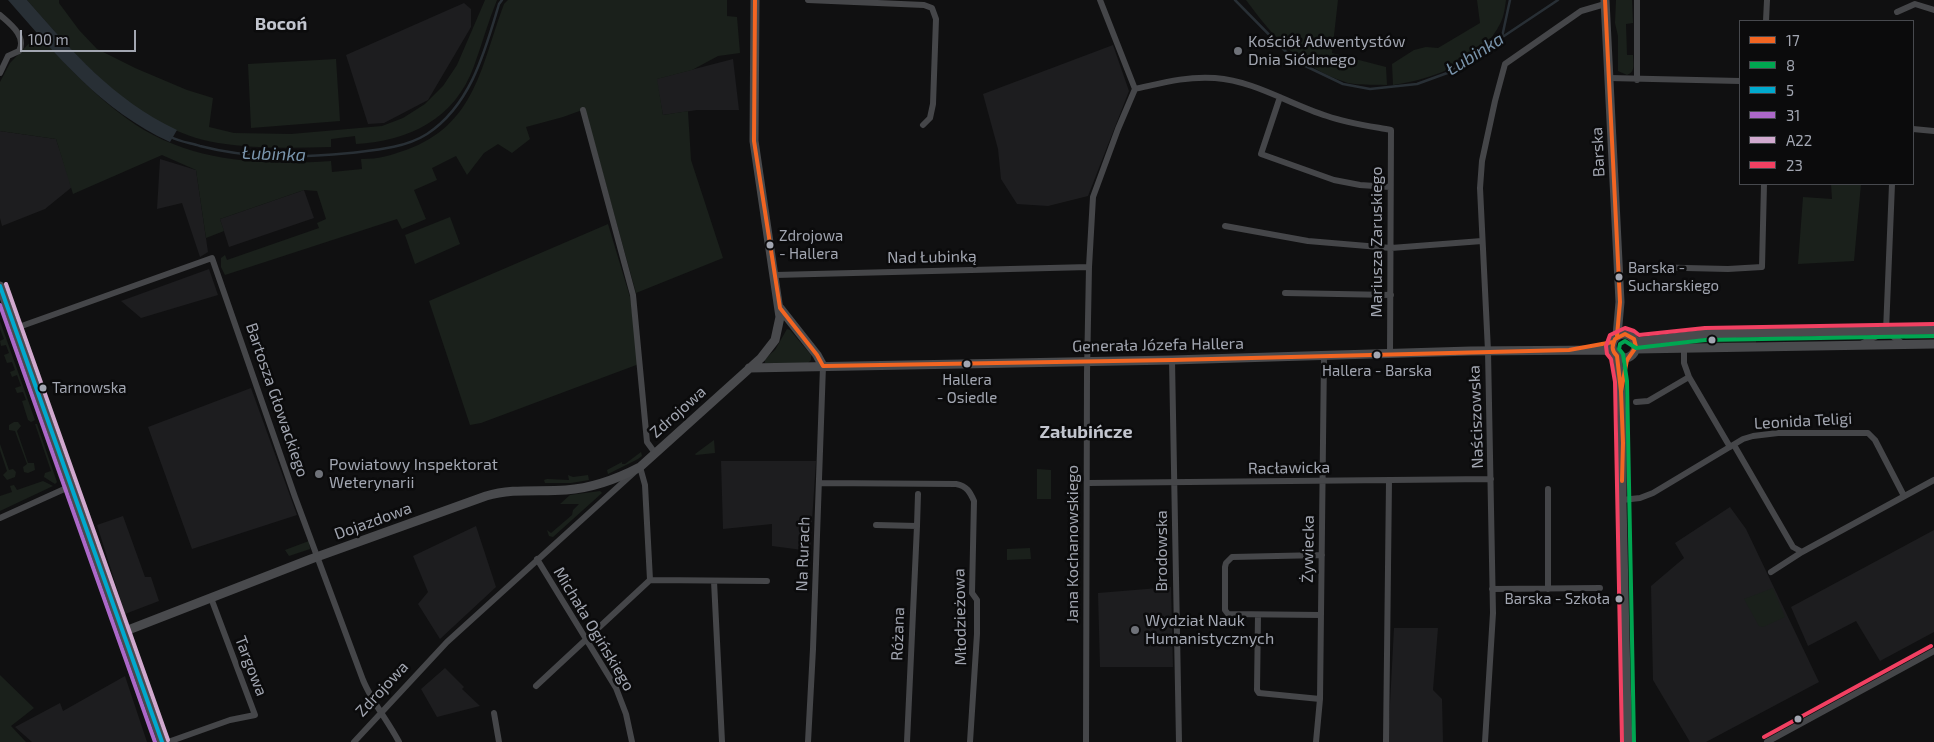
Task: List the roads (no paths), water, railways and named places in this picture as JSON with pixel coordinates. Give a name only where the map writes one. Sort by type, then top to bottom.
[{"type":"street","name":"Zdrojowa","points":[[354,742],[447,642],[761,358],[775,340],[780,326],[780,308],[754,141],[755,0]]},
{"type":"street","points":[[808,0],[924,5],[932,8],[936,19],[933,104],[930,118],[923,125]]},
{"type":"street","points":[[1100,0],[1135,89],[1167,80],[1214,78],[1242,82],[1280,97],[1261,154],[1334,180],[1360,185],[1390,187]]},
{"type":"street","points":[[1636,0],[1637,80]]},
{"type":"street","points":[[1766,0],[1766,20]]},
{"type":"street","name":"Naściszowska","points":[[1485,742],[1493,614],[1488,351],[1480,188],[1482,160],[1505,64],[1581,11],[1605,2]]},
{"type":"street","name":"Barska","points":[[1605,2],[1620,302],[1615,347],[1621,381],[1623,434],[1622,500],[1628,742]]},
{"type":"street","points":[[1897,12],[1915,4],[1934,10]]},
{"type":"street","points":[[0,15],[17,31],[21,44],[19,52],[8,56],[0,73]]},
{"type":"street","points":[[1609,78],[1739,81]]},
{"type":"street","name":"Jana Kochanowskiego","points":[[1086,742],[1089,267],[1093,197],[1135,89]]},
{"type":"street","name":"Mariusza Zaruskiego","points":[[1280,97],[1328,117],[1391,130],[1390,354]]},
{"type":"street","points":[[582,110],[633,295],[647,442],[655,453]]},
{"type":"street","points":[[1914,129],[1934,131]]},
{"type":"street","points":[[1644,267],[1728,269],[1762,267],[1764,185]]},
{"type":"street","points":[[1886,331],[1892,185]]},
{"type":"street","points":[[1226,226],[1308,240],[1390,248],[1482,241]]},
{"type":"street","name":"Bartosza Głowackiego","points":[[16,328],[212,258],[295,497],[319,557],[367,691],[382,712],[399,742]]},
{"type":"street","name":"Nad Łubinką","points":[[775,275],[1089,267]]},
{"type":"street","points":[[0,286],[162,742]]},
{"type":"street","points":[[1285,293],[1391,295]]},
{"type":"street","name":"Barska","points":[[1620,302],[1628,335]]},
{"type":"street","points":[[780,308],[817,355],[823,366]]},
{"type":"street","points":[[1636,345],[1705,334],[1934,330]]},
{"type":"street","points":[[1886,331],[1903,344]]},
{"type":"street","points":[[1859,345],[1886,331]]},
{"type":"street","points":[[1636,345],[1632,355],[1628,358],[1622,358],[1615,347],[1628,335],[1636,345],[1684,349],[1934,344]]},
{"type":"street","name":"Generała Józefa Hallera","points":[[749,368],[1604,350],[1615,347]]},
{"type":"street","points":[[1684,349],[1684,363],[1689,377],[1793,546],[1802,552]]},
{"type":"street","name":"Żywiecka","points":[[1316,742],[1320,698],[1324,356]]},
{"type":"street","name":"Barska","points":[[1621,381],[1628,358]]},
{"type":"street","name":"Brodowska","points":[[1172,360],[1179,742]]},
{"type":"street","name":"Na Rurach","points":[[808,742],[823,366]]},
{"type":"street","points":[[1636,402],[1648,401],[1689,377]]},
{"type":"street","name":"Leonida Teligi","points":[[1622,500],[1654,494],[1743,439],[1762,434],[1868,433],[1875,440],[1904,496]]},
{"type":"street","points":[[640,467],[645,485],[650,580]]},
{"type":"street","name":"Dojazdowa","points":[[123,632],[319,557],[502,491],[584,488],[612,481],[640,467]]},
{"type":"street","name":"Racławicka","points":[[1088,484],[1491,479]]},
{"type":"street","points":[[1771,572],[1802,552],[1934,480]]},
{"type":"street","points":[[1386,742],[1389,481]]},
{"type":"street","name":"Młodzieżowa","points":[[819,483],[956,484],[962,485],[970,492],[974,502],[972,593],[977,600],[978,634],[970,742]]},
{"type":"street","points":[[0,518],[71,486]]},
{"type":"street","points":[[1548,489],[1548,589]]},
{"type":"street","name":"Różana","points":[[907,742],[918,494]]},
{"type":"street","points":[[876,525],[917,526]]},
{"type":"street","points":[[1321,615],[1231,616],[1226,613],[1225,567],[1232,557],[1322,556]]},
{"type":"street","name":"Michała Ogińskiego","points":[[536,560],[616,688],[626,714],[632,742]]},
{"type":"street","points":[[536,686],[650,580],[767,581]]},
{"type":"street","points":[[714,581],[722,742]]},
{"type":"street","points":[[1492,589],[1600,588]]},
{"type":"street","name":"Targowa","points":[[168,742],[230,720],[255,715],[210,598]]},
{"type":"street","points":[[1258,615],[1258,693],[1320,698]]},
{"type":"street","points":[[1767,742],[1934,651]]},
{"type":"street","points":[[494,712],[499,742]]},
{"type":"waterway","name":"Łubinka","points":[[171,137],[219,150],[275,156],[350,153],[400,145],[418,139],[442,122],[465,93],[482,58],[499,4],[502,0]]},
{"type":"waterway","name":"Łubinka","points":[[1235,0],[1295,61],[1343,84],[1370,89],[1417,84],[1450,72],[1558,0]]},
{"type":"waterway","points":[[1502,37],[1510,0]]},
{"type":"place","name":"Kościół Adwentystów Dnia Siódmego","points":[[1238,51]]},
{"type":"place","name":"Zdrojowa - Hallera","points":[[770,245]]},
{"type":"place","name":"Barska - Sucharskiego","points":[[1619,277]]},
{"type":"place","name":"Hallera - Barska","points":[[1377,355]]},
{"type":"place","name":"Hallera - Osiedle","points":[[967,364]]},
{"type":"place","name":"Tarnowska","points":[[43,388]]},
{"type":"place","name":"Powiatowy Inspektorat Weterynarii","points":[[319,474]]},
{"type":"place","name":"Barska - Szkoła","points":[[1619,599]]},
{"type":"place","name":"Wydział Nauk Humanistycznych","points":[[1135,630]]},
{"type":"district","name":"Bocoń","points":[[281,24]]},
{"type":"district","name":"Załubińcze","points":[[1086,432]]}]
